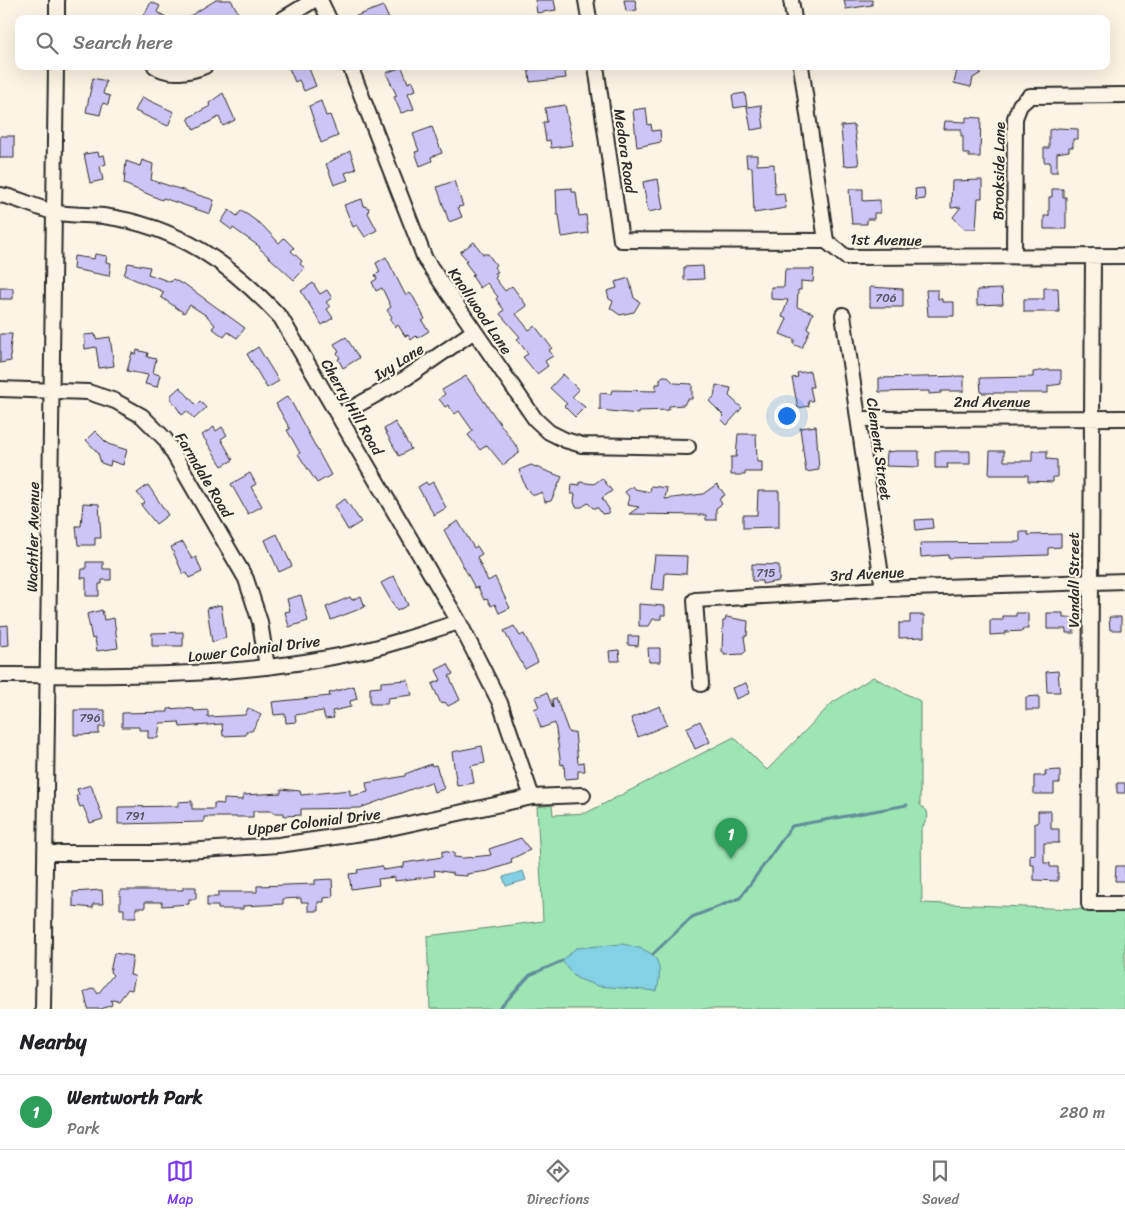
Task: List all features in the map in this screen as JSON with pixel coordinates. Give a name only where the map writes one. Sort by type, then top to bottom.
[{"type":"street","points":[[57,0],[57,15]]},
{"type":"street","points":[[290,15],[314,0]]},
{"type":"street","points":[[320,0],[327,15]]},
{"type":"street","points":[[586,0],[588,15]]},
{"type":"street","points":[[791,0],[793,15]]},
{"type":"street","name":"Wachtler Avenue","points":[[43,1009],[56,70]]},
{"type":"street","points":[[169,70],[187,72],[193,70]]},
{"type":"street","name":"Knollwood Lane","points":[[352,70],[425,259],[530,412],[549,432],[582,445],[688,446]]},
{"type":"street","name":"Medora Road","points":[[597,70],[622,240],[826,241]]},
{"type":"street","points":[[801,70],[826,241]]},
{"type":"street","name":"Brookside Lane","points":[[1014,256],[1015,118],[1020,105],[1030,96],[1125,95]]},
{"type":"street","name":"Cherry Hill Road","points":[[0,195],[14,197],[54,212],[104,216],[146,225],[186,241],[223,263],[252,286],[281,318],[459,622],[500,703],[532,797]]},
{"type":"street","name":"1st Avenue","points":[[826,241],[846,257],[1125,256]]},
{"type":"street","name":"Vandall Street","points":[[1093,256],[1089,904],[1125,904]]},
{"type":"street","name":"Clement Street","points":[[843,315],[883,589]]},
{"type":"street","name":"Ivy Lane","points":[[338,416],[406,378],[474,331]]},
{"type":"street","name":"Farmdale Road","points":[[0,389],[88,392],[115,401],[142,416],[165,439],[246,579],[260,622],[268,667]]},
{"type":"street","name":"2nd Avenue","points":[[858,419],[1125,418]]},
{"type":"street","name":"3rd Avenue","points":[[701,684],[695,600],[883,589],[1125,580]]},
{"type":"street","name":"Lower Colonial Drive","points":[[0,674],[161,676],[268,667],[358,652],[459,622]]},
{"type":"street","name":"Upper Colonial Drive","points":[[45,853],[156,853],[279,845],[376,831],[532,797],[583,795]]},
{"type":"green space","points":[[873,677],[920,701],[920,805],[927,811],[928,817],[921,830],[922,903],[1125,911],[1125,1009],[430,1009],[427,936],[543,921],[537,807],[552,805],[553,815],[586,813],[734,737],[767,770],[832,703]]},
{"type":"water","points":[[523,871],[526,880],[506,886],[503,877]]},
{"type":"water","points":[[622,944],[649,952],[658,962],[659,979],[657,991],[598,986],[576,978],[562,961],[576,948]]},
{"type":"building","points":[[216,0],[231,0],[238,12],[233,15],[192,15]]},
{"type":"building","points":[[535,0],[554,0],[556,10],[537,13]]},
{"type":"building","points":[[624,0],[635,0],[637,10],[626,11]]},
{"type":"building","points":[[844,0],[872,0],[872,5],[846,9]]},
{"type":"building","points":[[151,2],[160,6],[157,12],[163,15],[144,15]]},
{"type":"building","points":[[383,6],[387,15],[359,15]]},
{"type":"building","points":[[290,70],[310,70],[316,86],[304,91],[299,80],[295,82]]},
{"type":"building","points":[[394,70],[403,70],[408,83],[413,81],[416,90],[408,93],[414,109],[401,113],[394,97],[397,96],[386,73]]},
{"type":"building","points":[[528,70],[565,70],[566,78],[530,82]]},
{"type":"building","points":[[957,70],[979,70],[981,73],[973,78],[971,87],[954,83]]},
{"type":"building","points":[[93,78],[106,81],[103,94],[110,96],[108,105],[103,103],[100,115],[86,112]]},
{"type":"building","points":[[223,93],[235,120],[223,126],[219,117],[194,130],[188,118],[210,106],[209,103]]},
{"type":"building","points":[[745,93],[747,106],[734,108],[732,95]]},
{"type":"building","points":[[142,97],[174,112],[168,126],[135,111]]},
{"type":"building","points":[[321,101],[326,116],[330,115],[338,136],[321,143],[309,106]]},
{"type":"building","points":[[565,105],[573,145],[551,148],[550,140],[546,141],[543,122],[547,122],[545,108]]},
{"type":"building","points":[[761,105],[764,128],[751,130],[747,107]]},
{"type":"building","points":[[646,108],[648,125],[651,124],[652,131],[660,130],[661,142],[637,147],[633,110]]},
{"type":"building","points":[[966,117],[981,118],[980,157],[969,157],[969,154],[963,154],[961,129],[944,129],[945,121],[966,122]]},
{"type":"building","points":[[854,125],[859,165],[844,166],[841,126]]},
{"type":"building","points":[[432,127],[442,153],[431,157],[432,161],[420,166],[415,152],[419,151],[413,134]]},
{"type":"building","points":[[1058,128],[1078,129],[1078,139],[1073,139],[1073,147],[1069,147],[1069,151],[1057,153],[1057,172],[1050,172],[1050,162],[1044,162],[1044,148],[1049,148],[1049,130]]},
{"type":"building","points":[[0,136],[14,136],[14,158],[0,158]]},
{"type":"building","points":[[350,151],[356,169],[345,173],[348,180],[334,185],[326,164]]},
{"type":"building","points":[[98,152],[99,156],[104,155],[106,164],[100,166],[103,180],[90,183],[84,154]]},
{"type":"building","points":[[746,155],[757,155],[757,165],[774,164],[775,194],[784,193],[786,208],[754,213],[752,167],[747,167]]},
{"type":"building","points":[[142,160],[153,164],[151,180],[214,200],[210,214],[163,198],[162,200],[124,184],[126,161],[140,166]]},
{"type":"building","points":[[658,179],[663,209],[648,212],[643,182]]},
{"type":"building","points":[[982,180],[982,198],[978,198],[976,229],[964,229],[953,217],[961,207],[951,208],[952,181]]},
{"type":"building","points":[[454,181],[463,206],[458,207],[462,217],[449,222],[437,187]]},
{"type":"building","points":[[572,188],[572,192],[576,192],[579,216],[586,215],[588,233],[562,237],[559,215],[557,215],[556,189]]},
{"type":"building","points":[[924,188],[925,199],[916,200],[915,189]]},
{"type":"building","points":[[849,189],[863,189],[863,201],[880,200],[880,213],[874,213],[874,219],[867,219],[867,224],[852,224]]},
{"type":"building","points":[[1052,189],[1063,189],[1063,197],[1066,197],[1066,229],[1044,229],[1044,216],[1049,216],[1049,197],[1052,197]]},
{"type":"building","points":[[362,199],[364,206],[369,208],[368,213],[377,230],[365,237],[357,225],[353,227],[344,205]]},
{"type":"building","points":[[229,210],[237,216],[241,211],[248,215],[263,226],[279,243],[284,238],[294,248],[291,251],[302,261],[300,264],[305,268],[294,280],[260,247],[221,222]]},
{"type":"building","points":[[474,242],[483,254],[488,254],[496,265],[494,267],[498,272],[495,273],[497,276],[495,278],[505,291],[512,286],[527,306],[516,314],[529,330],[535,326],[552,348],[549,350],[553,356],[545,361],[548,366],[537,374],[523,357],[528,354],[517,339],[520,337],[500,314],[504,310],[496,299],[498,297],[487,283],[480,288],[472,276],[474,274],[465,262],[467,260],[460,252]]},
{"type":"building","points":[[95,254],[107,256],[106,262],[111,263],[109,276],[73,269],[74,256],[94,259]]},
{"type":"building","points":[[386,257],[406,296],[410,293],[425,319],[422,321],[429,331],[418,338],[416,336],[411,340],[408,335],[405,336],[398,325],[395,327],[390,319],[392,317],[387,310],[391,307],[382,288],[376,291],[372,282],[377,279],[375,275],[380,272],[376,263]]},
{"type":"building","points":[[128,263],[150,267],[148,274],[171,282],[173,279],[183,283],[245,328],[237,338],[228,332],[224,337],[212,328],[215,325],[207,316],[190,305],[184,313],[161,297],[164,292],[124,275]]},
{"type":"building","points":[[703,266],[704,279],[684,280],[684,267]]},
{"type":"building","points":[[785,269],[814,269],[813,282],[801,281],[801,290],[798,290],[797,307],[813,313],[807,328],[810,330],[802,348],[793,344],[795,340],[780,334],[787,319],[782,317],[788,300],[771,299],[771,287],[784,287]]},
{"type":"building","points":[[629,278],[634,298],[640,302],[634,312],[620,315],[610,308],[613,301],[609,299],[607,291],[617,288],[615,282]]},
{"type":"building","points":[[313,283],[320,294],[327,290],[332,298],[326,302],[330,307],[327,309],[333,318],[322,325],[301,291]]},
{"type":"building","points":[[870,287],[903,289],[903,307],[870,307]]},
{"type":"building","points":[[0,288],[13,288],[13,299],[0,299]]},
{"type":"building","points":[[1044,288],[1058,288],[1059,312],[1024,312],[1024,299],[1044,299]]},
{"type":"building","points":[[1002,289],[1003,304],[977,305],[977,290]]},
{"type":"building","points":[[926,290],[938,290],[938,299],[942,299],[942,302],[954,302],[954,316],[928,316]]},
{"type":"building","points":[[0,334],[12,334],[11,361],[0,363]]},
{"type":"building","points":[[95,334],[96,339],[110,337],[114,366],[99,368],[96,347],[85,349],[84,335]]},
{"type":"building","points":[[346,337],[359,358],[343,368],[338,359],[340,358],[337,353],[339,352],[334,344]]},
{"type":"building","points":[[258,347],[279,381],[267,388],[247,354]]},
{"type":"building","points":[[137,350],[148,353],[147,357],[156,359],[153,373],[160,375],[157,387],[145,384],[148,375],[127,371],[132,353],[136,354]]},
{"type":"building","points":[[1061,370],[1061,384],[1048,386],[1048,393],[981,393],[980,378],[1033,377],[1033,372]]},
{"type":"building","points":[[810,371],[813,387],[810,387],[813,401],[808,401],[809,406],[798,408],[792,378],[798,377],[797,373]]},
{"type":"building","points":[[563,374],[579,390],[572,397],[585,407],[575,417],[564,406],[567,404],[550,388]]},
{"type":"building","points":[[466,376],[519,450],[519,453],[503,465],[487,445],[480,450],[468,435],[473,431],[459,411],[455,414],[448,405],[445,407],[439,399],[445,394],[442,390]]},
{"type":"building","points":[[663,376],[667,376],[674,383],[692,384],[692,399],[687,399],[684,405],[669,406],[669,410],[638,411],[638,414],[600,410],[600,393],[611,394],[612,390],[656,391],[656,384],[660,384],[660,379]]},
{"type":"building","points":[[964,376],[964,391],[941,391],[941,393],[929,394],[929,391],[879,392],[879,378]]},
{"type":"building","points":[[716,385],[731,388],[729,396],[742,408],[727,425],[721,419],[724,416],[709,401],[714,397]]},
{"type":"building","points":[[180,387],[196,405],[200,401],[206,408],[194,419],[187,411],[182,415],[171,399],[171,395]]},
{"type":"building","points":[[288,396],[331,475],[317,483],[298,454],[300,453],[287,430],[290,429],[276,404]]},
{"type":"building","points":[[395,422],[411,449],[399,456],[384,429]]},
{"type":"building","points":[[816,426],[819,470],[806,472],[800,428]]},
{"type":"building","points":[[214,427],[216,431],[222,427],[227,435],[221,439],[233,460],[222,466],[202,435]]},
{"type":"building","points":[[95,431],[108,444],[127,450],[123,465],[111,461],[110,466],[101,463],[98,453],[86,440]]},
{"type":"building","points":[[738,434],[756,434],[757,462],[762,462],[762,472],[745,472],[745,475],[731,475],[731,457],[736,457]]},
{"type":"building","points":[[919,451],[919,467],[886,466],[887,452]]},
{"type":"building","points":[[935,451],[970,451],[970,464],[947,464],[948,468],[935,468]]},
{"type":"building","points":[[990,451],[1004,451],[1004,461],[1032,461],[1032,451],[1047,451],[1047,459],[1057,460],[1057,477],[1053,477],[1053,482],[1028,481],[1028,475],[989,475]]},
{"type":"building","points":[[531,465],[562,477],[551,501],[545,502],[542,492],[535,495],[530,493],[525,486],[519,470]]},
{"type":"building","points":[[250,473],[256,484],[251,487],[262,506],[248,514],[231,484]]},
{"type":"building","points":[[602,478],[612,491],[602,498],[609,509],[609,513],[602,514],[598,508],[593,508],[588,503],[582,507],[576,507],[574,502],[575,494],[571,494],[572,484],[580,485],[580,482],[594,484]]},
{"type":"building","points":[[426,482],[428,485],[433,482],[446,508],[434,515],[418,487]]},
{"type":"building","points":[[717,484],[725,495],[719,499],[722,504],[716,508],[716,520],[706,520],[706,515],[629,514],[639,507],[627,505],[629,497],[625,492],[633,486],[635,489],[650,492],[651,486],[667,488],[665,499],[703,494]]},
{"type":"building","points":[[148,485],[168,515],[156,524],[141,505],[145,502],[137,493]]},
{"type":"building","points":[[758,491],[779,491],[779,527],[743,528],[743,515],[757,515]]},
{"type":"building","points":[[345,499],[361,522],[348,530],[334,506]]},
{"type":"building","points":[[83,503],[99,504],[101,538],[95,538],[95,545],[78,545],[76,526],[81,526]]},
{"type":"building","points":[[932,519],[933,528],[916,530],[915,520]]},
{"type":"building","points":[[458,521],[474,548],[477,546],[482,554],[477,557],[488,581],[495,577],[510,608],[499,613],[495,604],[491,606],[487,599],[484,600],[478,587],[475,588],[444,530]]},
{"type":"building","points":[[1020,532],[1028,532],[1028,535],[1061,534],[1061,547],[1048,548],[1048,555],[948,558],[948,555],[921,557],[920,543],[1020,542]]},
{"type":"building","points":[[277,534],[292,566],[279,572],[265,540]]},
{"type":"building","points":[[183,542],[192,559],[196,557],[202,572],[189,578],[187,573],[183,574],[171,547]]},
{"type":"building","points":[[655,555],[687,556],[686,574],[665,573],[664,590],[651,589]]},
{"type":"building","points":[[86,562],[103,562],[103,569],[111,569],[111,580],[102,580],[102,584],[99,584],[99,596],[86,596],[86,578],[81,578],[82,569],[86,569]]},
{"type":"building","points":[[752,564],[779,565],[779,581],[762,584],[762,581],[752,581]]},
{"type":"building","points":[[394,576],[408,605],[397,611],[381,583]]},
{"type":"building","points":[[301,595],[308,621],[289,627],[285,612],[290,611],[287,599]]},
{"type":"building","points":[[361,596],[365,607],[331,620],[326,607],[350,597],[352,600]]},
{"type":"building","points":[[639,604],[665,606],[665,615],[661,615],[661,619],[653,619],[649,626],[639,626]]},
{"type":"building","points":[[221,605],[226,638],[212,642],[207,608]]},
{"type":"building","points":[[102,610],[104,620],[114,618],[118,648],[97,651],[95,638],[92,639],[87,614]]},
{"type":"building","points":[[1016,613],[1028,613],[1028,629],[990,635],[990,620],[1003,620],[1003,616],[1016,616]]},
{"type":"building","points":[[1047,613],[1063,613],[1063,618],[1074,618],[1074,633],[1066,633],[1066,629],[1047,629]]},
{"type":"building","points":[[910,615],[924,615],[924,637],[899,638],[899,623],[910,623]]},
{"type":"building","points":[[726,617],[748,621],[747,636],[744,636],[746,651],[743,654],[724,655],[724,652],[722,652],[723,621],[725,621]]},
{"type":"building","points":[[1109,617],[1121,617],[1121,630],[1110,630]]},
{"type":"building","points":[[8,625],[9,645],[0,646],[0,626]]},
{"type":"building","points":[[514,626],[520,636],[524,634],[538,662],[525,669],[504,631]]},
{"type":"building","points":[[183,632],[183,646],[152,646],[152,633]]},
{"type":"building","points":[[628,636],[639,636],[638,646],[628,645]]},
{"type":"building","points":[[648,648],[660,648],[660,662],[649,662]]},
{"type":"building","points":[[619,650],[620,661],[610,661],[609,651]]},
{"type":"building","points":[[448,664],[453,674],[449,676],[460,700],[448,706],[445,702],[441,704],[432,684],[441,680],[436,670]]},
{"type":"building","points":[[1058,671],[1060,692],[1047,692],[1046,672]]},
{"type":"building","points":[[408,680],[412,695],[388,698],[387,704],[370,704],[370,688],[381,687],[381,682]]},
{"type":"building","points":[[746,683],[750,693],[736,699],[732,688]]},
{"type":"building","points":[[354,686],[357,699],[350,701],[351,707],[332,711],[334,718],[325,719],[323,711],[295,715],[296,722],[286,723],[285,714],[274,715],[272,702],[330,696],[329,693]]},
{"type":"building","points":[[547,693],[553,708],[552,699],[556,698],[569,733],[575,732],[578,763],[584,762],[585,771],[578,771],[578,778],[565,779],[564,764],[561,765],[555,723],[541,728],[534,709],[539,707],[535,697]]},
{"type":"building","points":[[1039,696],[1039,710],[1026,710],[1026,697]]},
{"type":"building","points":[[660,706],[667,725],[638,737],[631,718]]},
{"type":"building","points":[[248,708],[261,715],[252,731],[246,731],[246,735],[223,736],[222,724],[180,727],[179,722],[160,723],[158,738],[148,738],[148,730],[139,730],[139,727],[122,727],[122,713],[168,712],[168,709],[194,709],[194,711],[208,710],[208,717],[245,715]]},
{"type":"building","points":[[74,710],[105,710],[105,727],[99,727],[99,734],[74,735]]},
{"type":"building","points":[[700,721],[710,742],[695,749],[686,728]]},
{"type":"building","points":[[482,746],[485,763],[471,766],[474,783],[457,786],[452,752]]},
{"type":"building","points":[[431,764],[432,766],[436,765],[444,789],[434,792],[431,782],[360,808],[301,809],[301,815],[284,816],[284,813],[273,813],[273,811],[253,811],[253,817],[204,817],[204,822],[118,824],[118,807],[178,806],[178,802],[192,801],[192,809],[214,809],[214,803],[224,804],[224,799],[243,800],[243,795],[281,793],[281,789],[300,791],[301,795],[350,790],[350,796],[368,792],[366,783],[405,776],[405,774]]},
{"type":"building","points":[[1060,770],[1060,783],[1054,783],[1054,794],[1034,794],[1034,776],[1046,776],[1045,771]]},
{"type":"building","points":[[1117,783],[1125,783],[1125,793],[1117,793]]},
{"type":"building","points":[[91,785],[103,819],[90,823],[83,806],[80,807],[76,796],[79,795],[77,789]]},
{"type":"building","points":[[1038,811],[1051,811],[1051,829],[1059,829],[1059,843],[1044,843],[1044,863],[1050,863],[1050,867],[1058,867],[1058,881],[1034,880],[1034,865],[1030,865],[1030,854],[1035,855],[1035,823],[1038,823]]},
{"type":"building","points":[[521,838],[530,850],[511,859],[512,863],[488,871],[467,874],[467,876],[453,875],[453,873],[434,870],[435,876],[395,881],[395,877],[378,879],[379,885],[351,889],[349,874],[358,873],[357,870],[382,866],[383,870],[404,867],[404,863],[442,857],[442,851],[454,853],[454,857],[464,858],[491,855],[489,849]]},
{"type":"building","points":[[1116,866],[1125,866],[1125,881],[1115,881]]},
{"type":"building","points":[[332,879],[333,897],[324,898],[324,902],[318,902],[318,911],[308,911],[308,902],[301,902],[301,898],[283,899],[283,904],[243,906],[243,909],[218,909],[218,906],[207,906],[207,897],[218,897],[218,892],[257,892],[257,886],[315,884],[315,880]]},
{"type":"building","points":[[183,887],[196,887],[196,899],[189,899],[189,904],[162,906],[162,902],[145,902],[145,908],[136,908],[136,917],[124,917],[124,909],[120,909],[120,890],[183,890]]},
{"type":"building","points":[[102,890],[103,904],[93,904],[93,908],[73,906],[73,892]]},
{"type":"building","points":[[114,953],[133,956],[130,975],[135,976],[132,990],[128,989],[119,1001],[111,1000],[112,1005],[101,1009],[88,1009],[84,992],[94,988],[98,994],[113,975],[110,972]]},
{"type":"waterway","points":[[653,954],[692,917],[740,898],[792,826],[907,805]]},
{"type":"waterway","points":[[499,1009],[530,975],[562,961]]},
{"type":"place","name":"Wentworth Park","points":[[731,859]]}]
